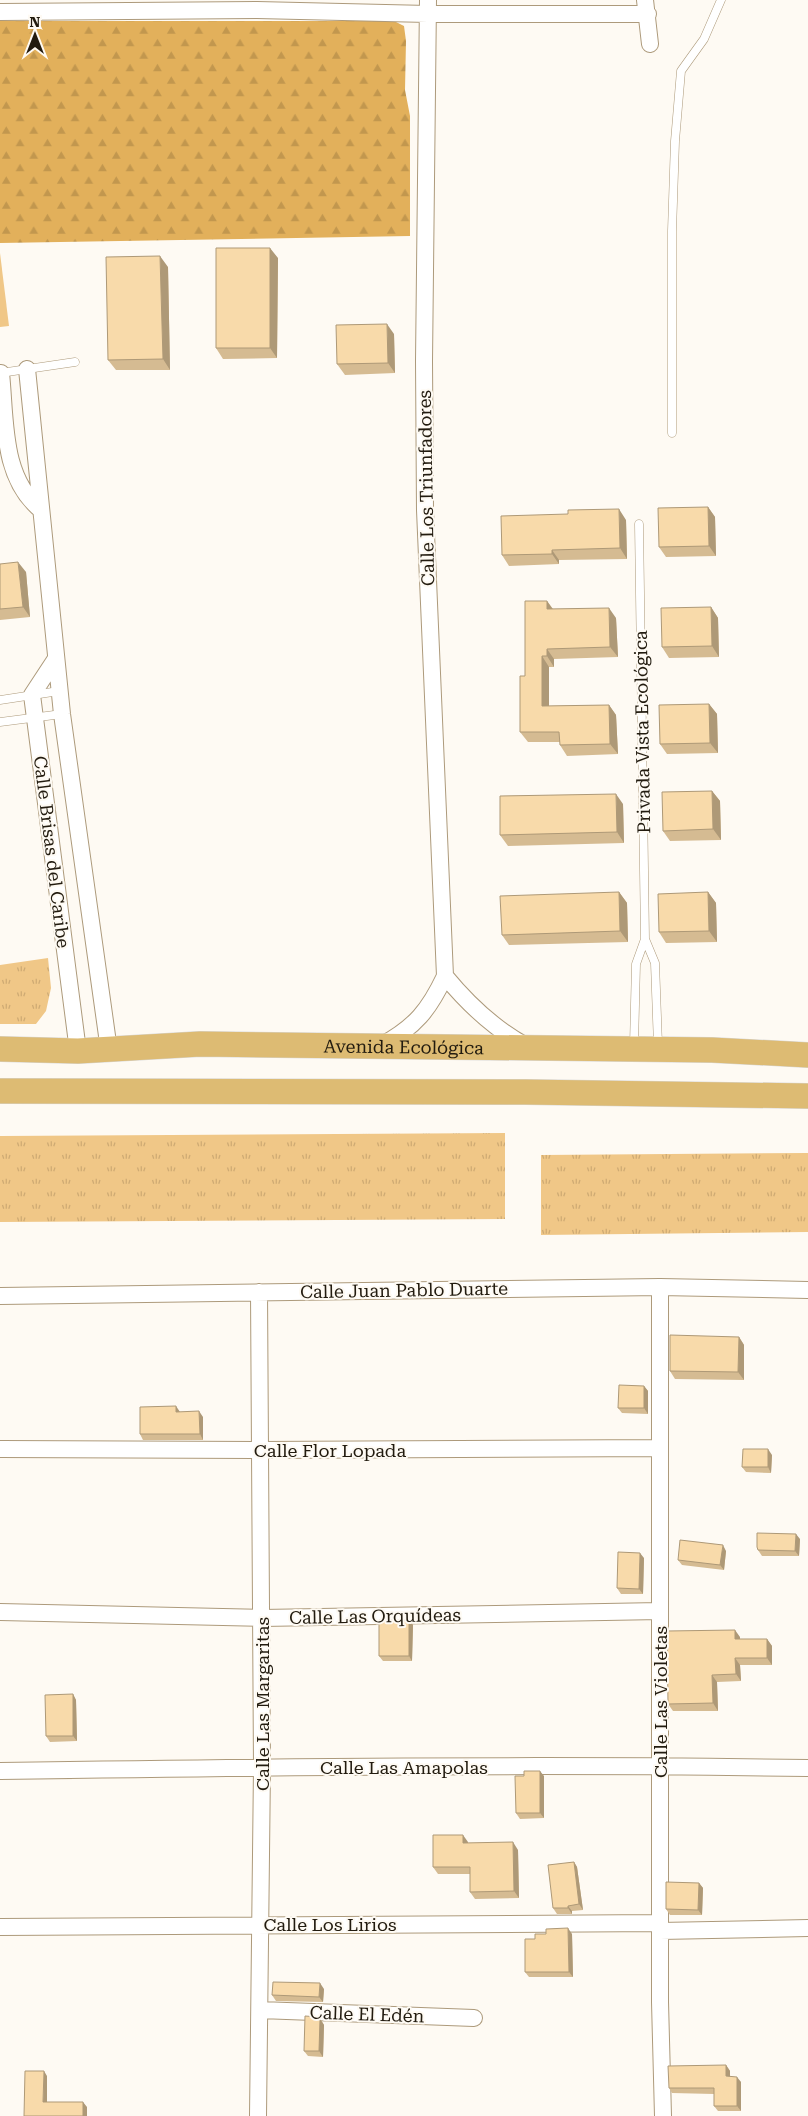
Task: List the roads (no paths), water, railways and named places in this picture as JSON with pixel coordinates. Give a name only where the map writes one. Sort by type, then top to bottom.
[{"type":"main road","name":"Avenida Ecológica","points":[[0,1049],[78,1051],[200,1044],[646,1049],[808,1055]]},
{"type":"main road","points":[[0,1091],[535,1092],[808,1096]]},
{"type":"street","points":[[0,12],[257,5],[646,7],[650,44]]},
{"type":"street","name":"Calle Los Triunfadores","points":[[378,1047],[401,1034],[419,1019],[434,999],[445,976],[425,510],[424,352],[428,7]]},
{"type":"street","name":"Calle Brisas del Caribe","points":[[27,369],[59,691],[109,1050]]},
{"type":"street","points":[[1,373],[9,457],[19,483],[30,501],[41,510]]},
{"type":"street","points":[[32,695],[56,660]]},
{"type":"street","name":"Calle Brisas del Caribe","points":[[32,695],[78,1051]]},
{"type":"street","points":[[445,976],[484,1018],[506,1035],[530,1048]]},
{"type":"street","name":"Calle Juan Pablo Duarte","points":[[0,1296],[660,1287],[808,1290]]},
{"type":"street","name":"Calle Las Violetas","points":[[660,1287],[660,1927],[663,2116]]},
{"type":"street","name":"Calle Las Margaritas","points":[[258,2116],[262,1924],[259,1292]]},
{"type":"street","name":"Calle Flor Lopada","points":[[0,1449],[659,1448]]},
{"type":"street","name":"Calle Las Orquídeas","points":[[0,1612],[262,1618],[660,1611]]},
{"type":"street","name":"Calle Las Amapolas","points":[[0,1771],[262,1767],[660,1766],[808,1768]]},
{"type":"street","name":"Calle Los Lirios","points":[[0,1927],[262,1924],[808,1928]]},
{"type":"street","name":"Calle El Edén","points":[[260,2010],[474,2018]]},
{"type":"lane","points":[[672,433],[672,231],[675,140],[681,71],[704,39],[721,0]]},
{"type":"lane","points":[[1,373],[75,362]]},
{"type":"lane","name":"Privada Vista Ecológica","points":[[639,524],[645,939],[636,964],[646,1049]]},
{"type":"lane","points":[[0,700],[59,691]]},
{"type":"lane","points":[[0,722],[62,714]]},
{"type":"lane","name":"Privada Vista Ecológica","points":[[645,939],[656,962],[646,1049]]}]
